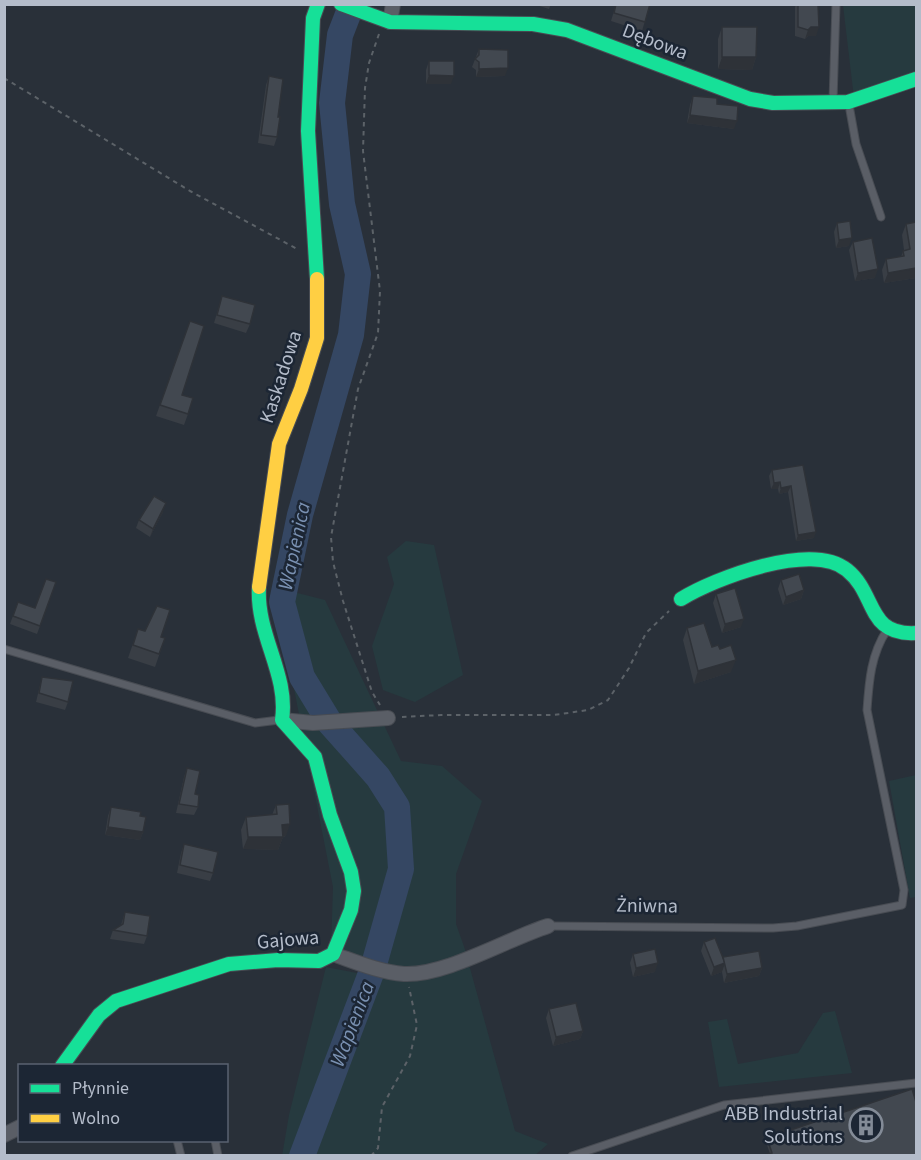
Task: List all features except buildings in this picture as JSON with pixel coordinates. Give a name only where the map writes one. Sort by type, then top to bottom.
[{"type":"street","name":"Kaskadowa","points":[[282,720],[285,700],[258,609],[261,562],[279,444],[301,389],[317,338],[318,289],[314,258],[308,131],[313,18],[318,4]]},
{"type":"street","name":"Dębowa","points":[[341,4],[382,19],[533,24],[567,30],[750,99],[773,103],[848,102],[916,79]]},
{"type":"street","points":[[382,19],[393,4]]},
{"type":"street","points":[[681,599],[712,582],[775,566],[813,559],[834,562],[854,575],[881,626],[900,634],[916,633]]},
{"type":"street","points":[[282,720],[313,723],[388,718]]},
{"type":"street","name":"Gajowa","points":[[63,1064],[93,1022],[116,1001],[229,964],[278,960],[319,961],[333,954],[351,910],[354,891],[351,872],[330,814],[315,757],[282,720]]},
{"type":"street","name":"Żniwna","points":[[403,974],[434,970],[548,926]]},
{"type":"street","points":[[333,954],[373,968],[403,974]]},
{"type":"street","points":[[4,1135],[18,1128]]},
{"type":"lane","points":[[833,101],[836,4]]},
{"type":"lane","points":[[848,102],[855,144],[881,217]]},
{"type":"lane","name":"Żniwna","points":[[548,926],[773,928],[797,926],[902,905],[904,890],[867,710],[869,685],[877,646],[887,630]]},
{"type":"lane","points":[[4,649],[255,723],[282,720]]},
{"type":"lane","points":[[572,1155],[724,1105],[916,1083]]},
{"type":"path","points":[[382,19],[369,63],[365,88],[363,151],[380,291],[378,333],[358,389],[331,537],[333,562],[372,692],[388,718],[441,715],[554,715],[588,710],[608,700],[629,668],[646,633],[681,599]]},
{"type":"path","points":[[4,78],[190,191],[314,258]]},
{"type":"path","points":[[371,1155],[378,1148],[382,1107],[410,1056],[417,1024],[403,974]]},
{"type":"green space","points":[[843,5],[916,5],[916,75],[854,98]]},
{"type":"green space","points":[[406,541],[434,545],[463,675],[415,702],[383,690],[372,646],[394,584],[387,557]]},
{"type":"green space","points":[[274,587],[325,600],[401,761],[442,766],[482,801],[456,874],[456,924],[467,955],[407,971],[331,948],[333,887]]},
{"type":"green space","points":[[916,775],[916,897],[910,898],[889,781]]},
{"type":"green space","points":[[468,961],[515,1131],[548,1144],[534,1156],[311,1156],[383,974]]},
{"type":"green space","points":[[326,967],[362,974],[297,1139],[293,1155],[282,1156],[289,1115]]},
{"type":"green space","points":[[835,1011],[852,1073],[719,1087],[708,1022],[727,1019],[738,1064],[798,1053],[823,1013]]},
{"type":"waterway","name":"Wapienica","points":[[302,1156],[373,968],[401,869],[397,807],[378,777],[330,723],[302,677],[282,602],[300,515],[351,335],[358,274],[342,204],[332,103],[340,35],[352,4]]},
{"type":"traffic: fast","points":[[317,279],[308,131],[313,18],[318,4]]},
{"type":"traffic: fast","points":[[341,4],[390,22],[533,24],[567,30],[750,99],[773,103],[848,102],[916,79]]},
{"type":"traffic: fast","points":[[681,599],[739,573],[788,561],[811,559],[831,562],[847,570],[857,580],[880,621],[888,628],[900,632],[916,633]]},
{"type":"traffic: fast","points":[[63,1064],[99,1015],[116,1001],[229,964],[278,960],[319,961],[333,954],[351,910],[354,891],[351,872],[330,815],[315,757],[282,720],[281,687],[262,622],[259,587]]},
{"type":"traffic: slow","points":[[259,587],[279,444],[301,389],[317,338],[317,279]]},
{"type":"place","name":"ABB Industrial Solutions","points":[[866,1125]]}]
